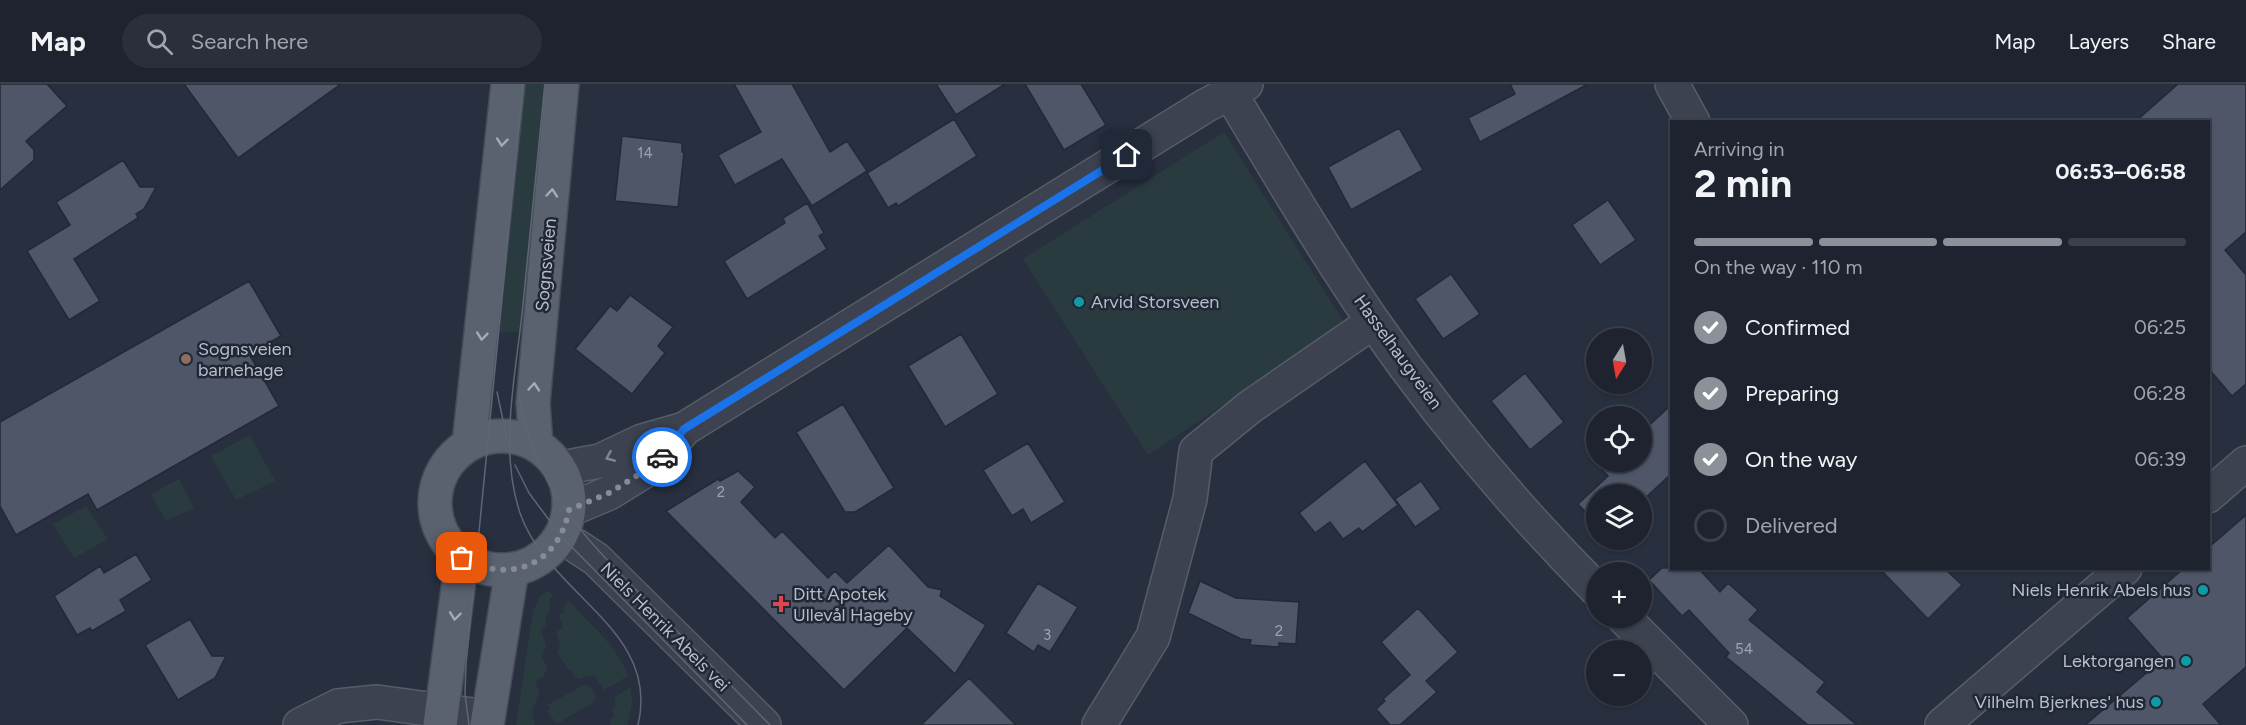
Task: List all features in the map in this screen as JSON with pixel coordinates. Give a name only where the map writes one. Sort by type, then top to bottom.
[{"type":"main road","points":[[469,444],[508,84]]},
{"type":"main road","name":"Sognsveien","points":[[536,445],[532,403],[562,84]]},
{"type":"main road","points":[[506,436],[536,445],[561,468],[568,489],[565,523],[550,551],[532,564],[512,570],[494,570],[476,566],[462,558],[441,533],[434,500],[444,468],[469,444],[488,437],[506,436]]},
{"type":"main road","points":[[441,718],[462,558]]},
{"type":"main road","points":[[488,721],[512,570]]},
{"type":"street","points":[[1672,84],[1692,120]]},
{"type":"street","points":[[561,468],[600,461],[642,441],[684,429],[1218,92]]},
{"type":"street","name":"Hasselhaugveien","points":[[1218,92],[1374,322],[1447,418],[1514,499],[1586,578]]},
{"type":"street","points":[[1099,725],[1153,637],[1190,499],[1196,451],[1250,407],[1374,322]]},
{"type":"street","points":[[565,523],[656,464],[684,429]]},
{"type":"street","points":[[2210,494],[2246,463]]},
{"type":"street","name":"Niels Henrik Abels vei","points":[[565,523],[596,560],[764,725]]},
{"type":"street","points":[[1942,725],[2123,570]]},
{"type":"street","points":[[1634,628],[1731,725]]},
{"type":"street","points":[[300,725],[338,706],[377,702],[441,718],[488,721]]},
{"type":"shaded area","points":[[518,84],[552,84],[528,331],[493,333]]},
{"type":"shaded area","points":[[1224,132],[1345,324],[1148,455],[1023,259]]},
{"type":"shaded area","points":[[250,435],[275,481],[236,500],[211,456]]},
{"type":"shaded area","points":[[179,479],[194,508],[166,521],[151,494]]},
{"type":"shaded area","points":[[86,506],[108,539],[74,558],[53,524]]},
{"type":"shaded area","points":[[548,591],[554,596],[550,598],[549,613],[545,616],[546,625],[541,630],[546,646],[542,658],[547,667],[544,676],[535,682],[539,692],[532,712],[535,725],[516,725],[533,611],[540,596]]},
{"type":"shaded area","points":[[568,600],[610,645],[628,676],[604,690],[594,676],[588,675],[580,679],[575,677],[557,652],[560,644],[556,632],[563,628],[559,615],[565,611],[563,608]]},
{"type":"shaded area","points":[[584,685],[590,687],[596,695],[594,702],[557,724],[547,711],[550,709],[547,705]]},
{"type":"shaded area","points":[[631,687],[632,704],[627,725],[611,725],[611,718],[615,716],[612,709],[615,707],[615,697]]},
{"type":"building","points":[[0,84],[47,84],[67,106],[26,141],[34,150],[34,160],[0,190]]},
{"type":"building","points":[[184,84],[341,84],[238,158]]},
{"type":"building","points":[[734,84],[792,84],[830,152],[847,141],[867,171],[812,206],[782,159],[735,185],[718,155],[761,132]]},
{"type":"building","points":[[936,84],[1005,84],[956,115]]},
{"type":"building","points":[[1025,84],[1081,84],[1106,125],[1064,150]]},
{"type":"building","points":[[1510,84],[1588,84],[1480,142],[1468,118],[1515,94]]},
{"type":"building","points":[[2178,84],[2246,84],[2246,232],[2225,250],[2246,275],[2246,384],[2232,396],[2210,370],[2210,120],[2137,120]]},
{"type":"building","points":[[954,119],[977,156],[898,206],[896,203],[888,208],[867,173]]},
{"type":"building","points":[[1399,128],[1423,170],[1351,210],[1328,167]]},
{"type":"building","points":[[622,136],[682,143],[682,152],[684,152],[678,207],[615,201]]},
{"type":"building","points":[[123,160],[140,187],[156,187],[144,209],[136,214],[138,218],[74,259],[100,301],[69,320],[27,251],[70,225],[56,202]]},
{"type":"building","points":[[1608,200],[1636,240],[1600,265],[1572,225]]},
{"type":"building","points":[[807,203],[824,233],[819,236],[827,249],[747,299],[724,261],[785,223],[783,218]]},
{"type":"building","points":[[1451,274],[1480,314],[1443,339],[1415,299]]},
{"type":"building","points":[[249,281],[281,336],[249,354],[279,406],[97,510],[88,494],[16,535],[0,506],[0,422]]},
{"type":"building","points":[[630,295],[673,327],[658,346],[665,353],[632,394],[575,349],[610,306],[617,311]]},
{"type":"building","points":[[961,334],[998,394],[945,427],[908,366]]},
{"type":"building","points":[[1525,373],[1564,422],[1530,450],[1491,401]]},
{"type":"building","points":[[843,404],[894,488],[855,512],[845,512],[796,432]]},
{"type":"building","points":[[1670,406],[1670,475],[1652,492],[1652,484],[1599,484],[1608,476],[1604,472],[1652,472],[1652,423]]},
{"type":"building","points":[[1028,443],[1065,502],[1031,523],[1023,509],[1012,516],[983,470]]},
{"type":"building","points":[[1365,461],[1398,505],[1362,532],[1359,528],[1343,539],[1330,522],[1315,533],[1299,513]]},
{"type":"building","points":[[738,471],[755,487],[741,502],[775,538],[782,531],[828,578],[835,571],[847,583],[889,545],[928,587],[942,590],[940,596],[986,625],[955,674],[907,628],[844,690],[666,511],[718,479],[720,481]]},
{"type":"building","points":[[1421,481],[1441,509],[1415,527],[1395,499]]},
{"type":"building","points":[[1586,497],[1586,512],[1578,504]]},
{"type":"building","points":[[2246,515],[2246,667],[2203,704],[2221,725],[2085,725],[2163,659],[2127,618],[2182,570],[2210,570],[2210,546]]},
{"type":"building","points":[[136,554],[152,580],[120,600],[126,611],[92,631],[90,628],[77,635],[54,596],[100,566],[104,573]]},
{"type":"building","points":[[1662,568],[1700,570],[1720,592],[1728,583],[1758,610],[1749,620],[1825,682],[1817,692],[1857,725],[1808,725],[1726,657],[1729,653],[1689,610],[1682,616],[1652,583],[1652,577]]},
{"type":"building","points":[[1881,570],[1946,570],[1962,585],[1928,619]]},
{"type":"building","points":[[1200,581],[1236,598],[1299,602],[1296,644],[1279,643],[1279,647],[1250,645],[1251,640],[1241,639],[1188,613]]},
{"type":"building","points":[[1038,583],[1078,607],[1050,652],[1038,645],[1034,652],[1006,633]]},
{"type":"building","points":[[1418,608],[1458,652],[1426,681],[1437,692],[1400,725],[1390,725],[1376,709],[1385,701],[1383,699],[1410,675],[1381,642]]},
{"type":"building","points":[[190,619],[212,656],[226,656],[215,678],[178,700],[145,645]]},
{"type":"building","points":[[969,678],[1016,725],[921,725]]},
{"type":"tram line","points":[[469,725],[465,694],[466,664],[523,84]]},
{"type":"tram line","points":[[545,84],[510,414],[510,465],[520,513],[534,542],[553,567],[618,637],[633,663],[641,692],[638,725]]},
{"type":"tram line","points":[[497,392],[507,439]]},
{"type":"tram line","points":[[519,395],[527,430],[538,461],[569,515],[611,564],[770,725]]},
{"type":"tram line","points":[[515,465],[529,493],[561,536],[747,725]]},
{"type":"way so far","points":[[462,558],[476,566],[494,570],[512,570],[532,564],[550,551],[561,536],[569,510],[609,493],[656,464],[662,457]]},
{"type":"place","name":"Arvid Storsveen","points":[[1079,302]]},
{"type":"place","name":"Sognsveien barnehage","points":[[186,359]]},
{"type":"place","name":"Niels Henrik Abels hus","points":[[2203,590]]},
{"type":"place","name":"Ditt Apotek Ullevål Hageby","points":[[781,604]]},
{"type":"place","name":"Lektorgangen","points":[[2186,661]]},
{"type":"place","name":"Vilhelm Bjerknes' hus","points":[[2156,702]]},
{"type":"route","points":[[662,457],[684,429],[1127,155]]}]
